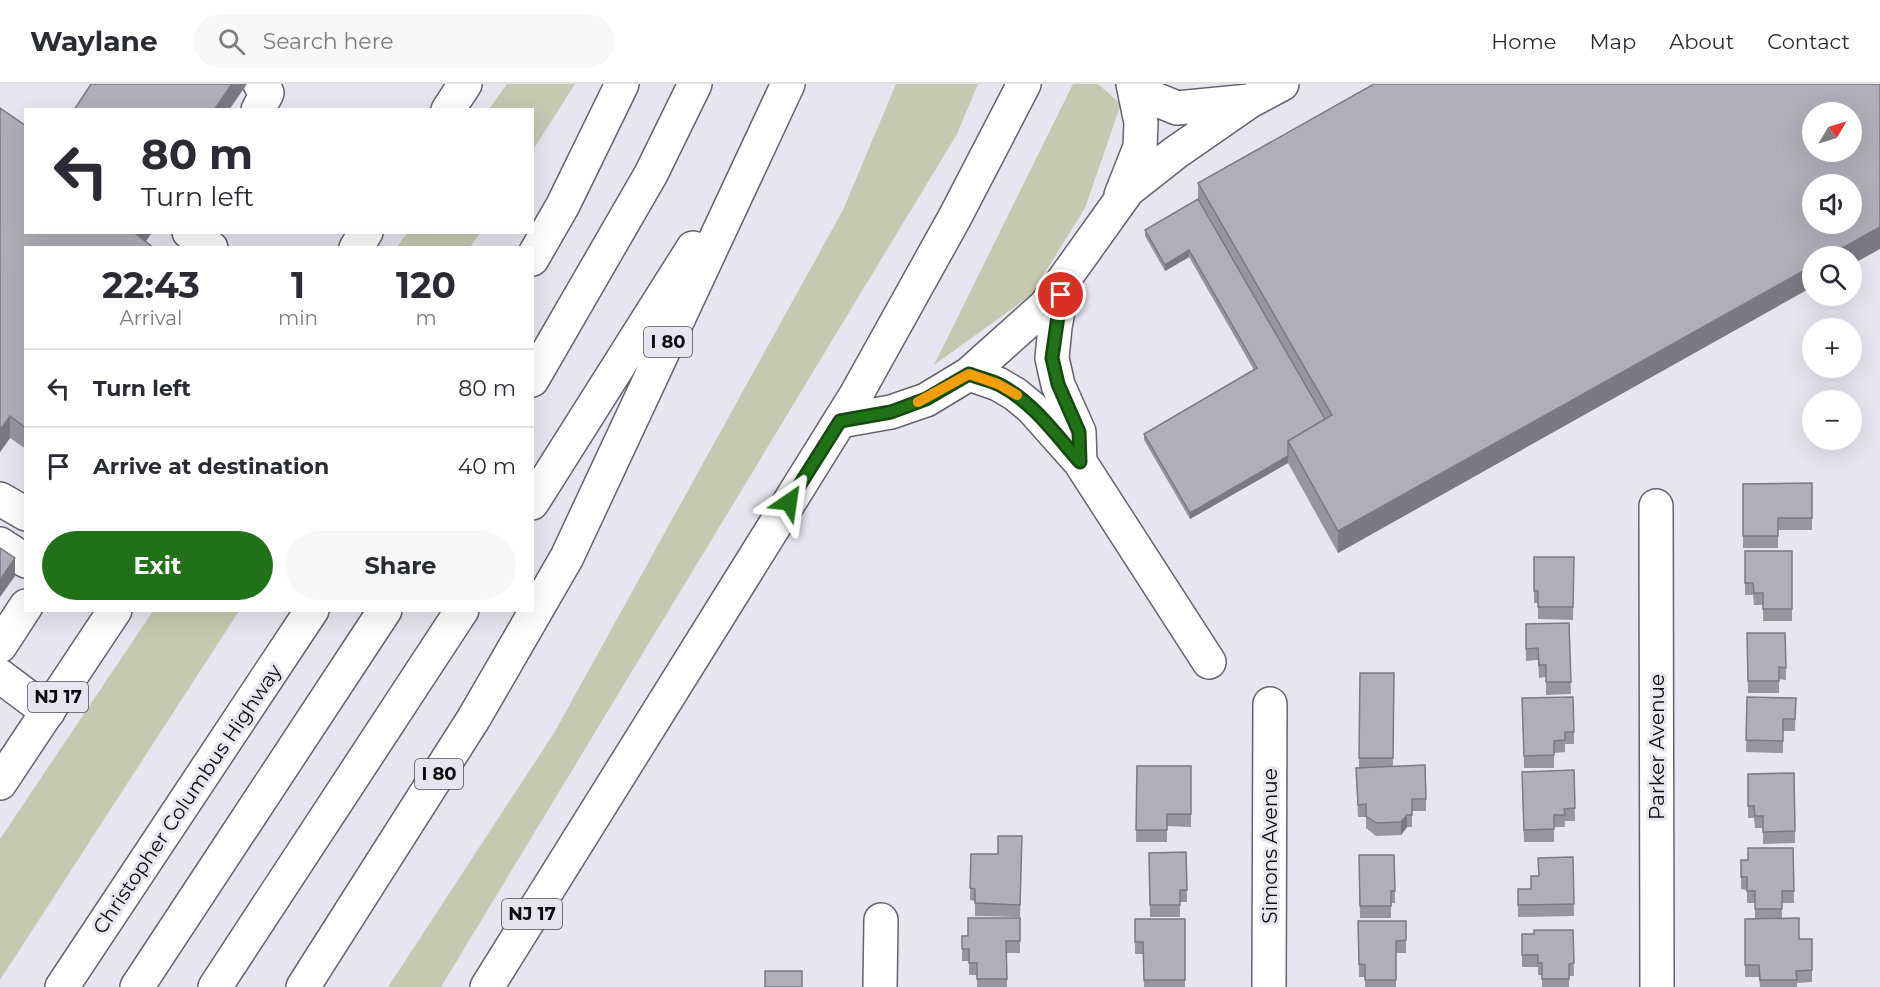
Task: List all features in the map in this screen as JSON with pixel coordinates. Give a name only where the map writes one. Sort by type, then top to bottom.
[{"type":"main road","points":[[259,108],[267,93],[260,84]]},
{"type":"main road","points":[[449,108],[465,84]]},
{"type":"main road","points":[[534,256],[563,205],[622,84]]},
{"type":"main road","points":[[534,377],[651,174],[695,84]]},
{"type":"main road","name":"I 80","points":[[303,987],[474,718],[567,557],[789,84]]},
{"type":"main road","name":"NJ 17","points":[[486,987],[840,421],[955,218],[1024,84]]},
{"type":"main road","points":[[1135,84],[1150,97],[1177,108],[1250,101]]},
{"type":"main road","points":[[1118,205],[1140,147],[1141,123],[1135,84]]},
{"type":"main road","points":[[840,421],[891,412],[926,399],[969,374],[1045,306],[1128,190],[1175,153],[1250,101],[1282,84]]},
{"type":"main road","name":"I 80","points":[[534,500],[769,128]]},
{"type":"main road","points":[[192,234],[208,246]]},
{"type":"main road","points":[[1064,279],[1052,358],[1058,384],[1079,432],[1080,462]]},
{"type":"main road","points":[[969,374],[998,384],[1015,394],[1032,408],[1080,462],[1209,662]]},
{"type":"main road","points":[[0,499],[24,513]]},
{"type":"main road","name":"Parker Avenue","points":[[1656,506],[1657,987]]},
{"type":"main road","points":[[0,544],[24,560]]},
{"type":"main road","points":[[0,646],[24,609]]},
{"type":"main road","name":"NJ 17","points":[[0,783],[114,612]]},
{"type":"main road","name":"Christopher Columbus Highway","points":[[62,987],[311,612]]},
{"type":"main road","points":[[137,987],[384,612]]},
{"type":"main road","points":[[215,987],[461,612]]},
{"type":"main road","points":[[0,676],[48,712]]},
{"type":"main road","name":"Simons Avenue","points":[[1269,987],[1270,704]]},
{"type":"main road","points":[[501,987],[577,842]]},
{"type":"main road","points":[[880,987],[881,920]]},
{"type":"green space","points":[[507,84],[575,84],[534,148],[534,108],[490,108]]},
{"type":"green space","points":[[896,84],[978,84],[957,134],[441,987],[388,987],[554,733],[843,210]]},
{"type":"green space","points":[[1073,84],[1098,84],[1121,104],[1085,208],[1031,295],[934,365]]},
{"type":"green space","points":[[406,234],[479,234],[471,246],[398,246]]},
{"type":"green space","points":[[152,612],[238,612],[0,980],[0,839]]},
{"type":"building","points":[[91,84],[232,84],[215,108],[75,108]]},
{"type":"building","points":[[1374,84],[1880,84],[1880,227],[1846,246],[1802,246],[1802,272],[1338,531],[1288,441],[1332,415],[1198,183]]},
{"type":"building","points":[[0,108],[24,125],[24,234],[136,234],[151,246],[24,246],[24,426],[10,416],[0,430]]},
{"type":"building","points":[[1198,199],[1325,419],[1288,441],[1288,456],[1190,513],[1144,434],[1257,368],[1189,250],[1165,265],[1145,230]]},
{"type":"building","points":[[1812,483],[1812,518],[1778,518],[1778,536],[1743,536],[1743,484]]},
{"type":"building","points":[[0,548],[15,558],[0,580]]},
{"type":"building","points":[[1745,551],[1792,551],[1792,609],[1763,609],[1763,593],[1754,593],[1753,583],[1745,583]]},
{"type":"building","points":[[1534,557],[1574,557],[1573,607],[1538,607],[1538,591],[1534,591]]},
{"type":"building","points":[[1569,623],[1571,682],[1546,682],[1546,665],[1539,665],[1538,648],[1526,649],[1526,624]]},
{"type":"building","points":[[1747,633],[1785,633],[1786,668],[1779,667],[1779,681],[1748,681]]},
{"type":"building","points":[[1360,673],[1394,673],[1393,758],[1359,758]]},
{"type":"building","points":[[1573,697],[1574,732],[1565,732],[1565,740],[1554,741],[1554,755],[1524,756],[1522,698]]},
{"type":"building","points":[[1747,697],[1796,698],[1795,719],[1783,719],[1783,741],[1746,740]]},
{"type":"building","points":[[1425,765],[1426,799],[1412,799],[1412,815],[1407,815],[1401,822],[1376,823],[1366,816],[1366,804],[1358,805],[1356,768]]},
{"type":"building","points":[[1137,766],[1191,766],[1191,814],[1167,814],[1167,830],[1136,830]]},
{"type":"building","points":[[1574,770],[1575,808],[1564,809],[1565,815],[1554,815],[1554,829],[1524,830],[1522,772]]},
{"type":"building","points":[[1794,773],[1795,831],[1763,832],[1763,816],[1755,816],[1754,806],[1748,806],[1748,774]]},
{"type":"building","points":[[998,836],[1022,836],[1020,905],[975,903],[975,889],[970,888],[971,854],[998,854]]},
{"type":"building","points":[[1748,848],[1793,848],[1794,891],[1782,891],[1782,909],[1755,909],[1755,891],[1747,891],[1747,877],[1741,877],[1741,860],[1748,860]]},
{"type":"building","points":[[1186,852],[1187,890],[1180,890],[1180,905],[1150,905],[1149,853]]},
{"type":"building","points":[[1359,855],[1394,855],[1395,891],[1391,891],[1391,906],[1360,906]]},
{"type":"building","points":[[1573,857],[1574,904],[1518,905],[1518,889],[1531,889],[1531,876],[1539,876],[1538,858]]},
{"type":"building","points":[[968,918],[1020,918],[1020,941],[1006,941],[1007,979],[977,979],[977,963],[969,963],[969,949],[962,949],[962,936],[968,936]]},
{"type":"building","points":[[1799,918],[1799,939],[1812,939],[1812,970],[1796,971],[1797,980],[1760,980],[1759,965],[1745,965],[1745,919]]},
{"type":"building","points":[[1135,919],[1185,919],[1185,980],[1144,980],[1143,942],[1135,942]]},
{"type":"building","points":[[1358,921],[1406,921],[1406,940],[1396,941],[1396,980],[1365,980],[1365,965],[1359,964]]},
{"type":"building","points":[[1534,930],[1573,930],[1574,963],[1569,964],[1569,979],[1542,979],[1542,963],[1538,963],[1538,955],[1522,955],[1522,934],[1534,934]]},
{"type":"building","points":[[765,971],[802,971],[802,987],[765,987]]},
{"type":"slow traffic","points":[[918,402],[969,374],[998,384],[1017,395]]},
{"type":"route","points":[[789,502],[840,421],[891,412],[926,399],[969,374],[998,384],[1015,394],[1032,408],[1080,462],[1079,432],[1058,384],[1052,358],[1061,295]]}]
